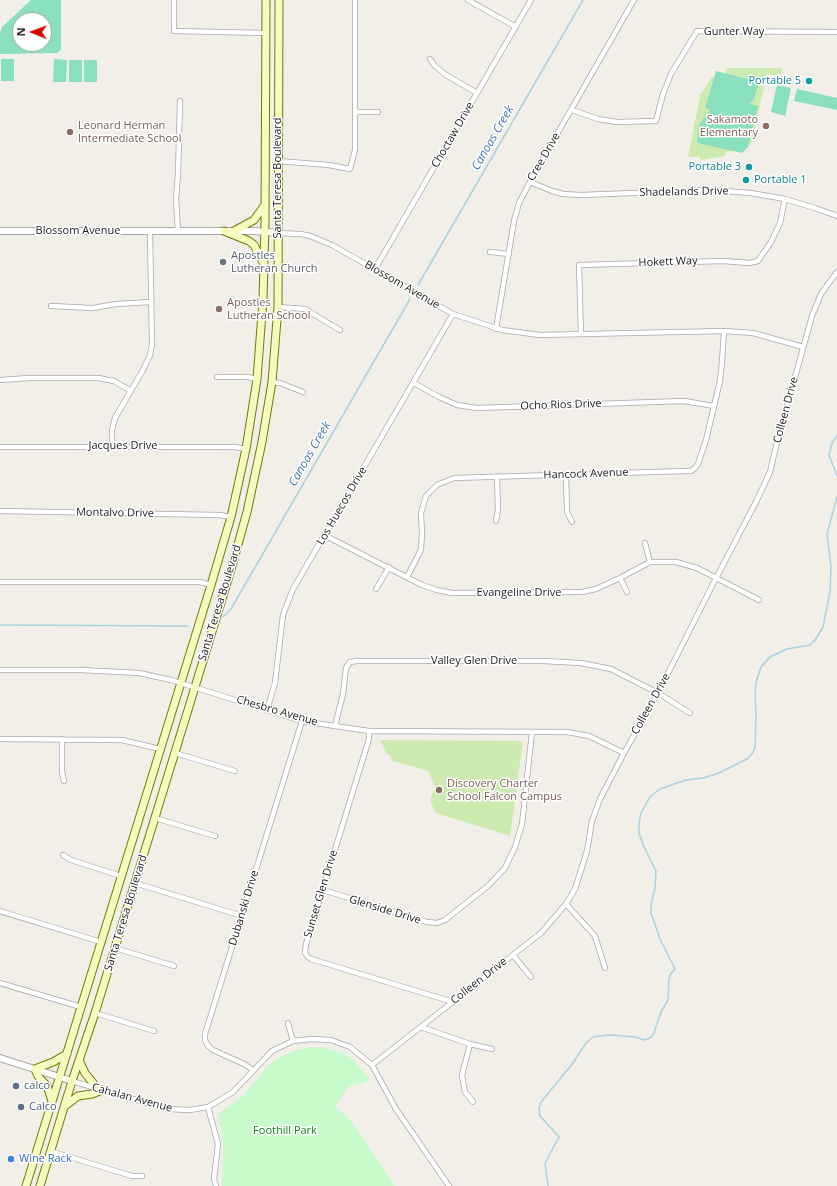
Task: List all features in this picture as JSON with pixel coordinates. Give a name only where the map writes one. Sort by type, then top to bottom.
[{"type":"main road","name":"Santa Teresa Boulevard","points":[[26,1186],[231,517],[246,449],[257,379],[262,320],[265,232],[266,0]]},
{"type":"main road","name":"Santa Teresa Boulevard","points":[[40,1186],[64,1106],[95,1013],[195,687],[247,512],[262,442],[272,382],[278,307],[279,0]]},
{"type":"main road","points":[[234,231],[254,220],[265,204]]},
{"type":"main road","points":[[224,231],[249,241],[254,245],[264,264]]},
{"type":"main road","points":[[52,1101],[47,1086],[38,1076],[35,1069],[53,1062],[67,1054]]},
{"type":"main road","points":[[64,1106],[78,1096],[92,1094],[100,1089],[85,1073],[79,1060]]},
{"type":"street","points":[[174,0],[174,32],[266,33]]},
{"type":"street","points":[[278,161],[350,168],[355,150],[355,0]]},
{"type":"street","points":[[468,0],[516,27]]},
{"type":"street","name":"Choctaw Drive","points":[[375,269],[531,0]]},
{"type":"street","name":"Cree Drive","points":[[496,329],[514,221],[519,203],[634,0]]},
{"type":"street","name":"Gunter Way","points":[[572,110],[598,119],[617,122],[656,121],[663,94],[671,74],[697,31],[837,32]]},
{"type":"street","points":[[430,59],[446,75],[477,93]]},
{"type":"street","points":[[178,231],[176,199],[180,101]]},
{"type":"street","points":[[355,112],[378,112]]},
{"type":"street","name":"Shadelands Drive","points":[[530,182],[563,194],[581,195],[718,191],[751,193],[785,199],[837,216]]},
{"type":"street","name":"Hokett Way","points":[[581,334],[579,265],[723,261],[749,263],[758,261],[771,242],[780,223],[785,199]]},
{"type":"street","name":"Blossom Avenue","points":[[0,231],[234,231],[301,234],[332,245],[452,314],[496,329],[540,335],[724,331],[753,333],[803,347]]},
{"type":"street","points":[[112,446],[112,430],[115,418],[150,355],[152,344],[150,302],[150,231]]},
{"type":"street","points":[[490,252],[508,254]]},
{"type":"street","name":"Colleen Drive","points":[[372,1065],[541,933],[566,904],[574,889],[581,870],[587,850],[592,821],[600,800],[624,753],[658,693],[770,472],[803,347],[821,294],[837,272]]},
{"type":"street","points":[[51,306],[93,308],[131,302],[150,302]]},
{"type":"street","points":[[278,307],[304,309],[340,330]]},
{"type":"street","name":"Los Huecos Drive","points":[[267,710],[275,683],[283,615],[293,589],[414,383],[452,314]]},
{"type":"street","name":"Hancock Avenue","points":[[407,577],[421,550],[421,513],[426,496],[437,485],[454,478],[691,471],[695,468],[698,464],[706,440],[714,406],[722,362],[724,331]]},
{"type":"street","points":[[217,378],[247,377],[257,379]]},
{"type":"street","points":[[0,380],[28,378],[98,378],[114,381],[131,391]]},
{"type":"street","points":[[272,382],[280,383],[303,392]]},
{"type":"street","name":"Ocho Rios Drive","points":[[414,383],[457,405],[478,408],[684,401],[714,406]]},
{"type":"street","name":"Jacques Drive","points":[[0,447],[235,447],[246,449]]},
{"type":"street","points":[[566,475],[567,512],[572,522]]},
{"type":"street","points":[[496,522],[498,510],[497,477]]},
{"type":"street","name":"Montalvo Drive","points":[[0,511],[220,515],[231,517]]},
{"type":"street","name":"Evangeline Drive","points":[[324,535],[422,585],[452,593],[582,592],[596,589],[650,562],[676,562],[697,568],[758,600]]},
{"type":"street","points":[[645,543],[650,562]]},
{"type":"street","points":[[376,590],[389,568]]},
{"type":"street","points":[[620,578],[627,592]]},
{"type":"street","points":[[0,582],[200,582],[210,585]]},
{"type":"street","name":"Valley Glen Drive","points":[[335,726],[343,694],[346,668],[350,662],[358,661],[543,661],[581,663],[611,669],[658,693],[690,713]]},
{"type":"street","name":"Chesbro Avenue","points":[[0,670],[81,670],[139,673],[195,687],[302,720],[335,726],[369,731],[567,732],[589,736],[624,753]]},
{"type":"street","name":"Dubanski Drive","points":[[253,1070],[232,1057],[212,1050],[205,1040],[205,1034],[302,720]]},
{"type":"street","name":"Sunset Glen Drive","points":[[369,731],[369,739],[305,949],[308,957],[311,959],[452,1002]]},
{"type":"street","name":"Glenside Drive","points":[[323,890],[427,922],[437,923],[445,920],[489,885],[505,868],[515,847],[522,824],[532,732]]},
{"type":"street","points":[[0,739],[122,740],[160,749]]},
{"type":"street","points":[[62,740],[62,772],[64,781]]},
{"type":"street","points":[[174,753],[235,772]]},
{"type":"street","points":[[155,818],[214,836]]},
{"type":"street","points":[[63,855],[71,860],[122,876]]},
{"type":"street","points":[[135,883],[242,916]]},
{"type":"street","points":[[566,904],[595,936],[605,968]]},
{"type":"street","points":[[0,911],[101,942]]},
{"type":"street","points":[[115,948],[174,966]]},
{"type":"street","points":[[513,954],[531,977]]},
{"type":"street","points":[[0,983],[81,1007]]},
{"type":"street","points":[[95,1013],[154,1031]]},
{"type":"street","points":[[288,1023],[292,1041]]},
{"type":"street","points":[[421,1027],[470,1044],[492,1049]]},
{"type":"street","name":"Cahalan Avenue","points":[[0,1058],[167,1109],[190,1110],[208,1107],[233,1092],[272,1051],[292,1041],[312,1039],[330,1040],[350,1046],[372,1065],[396,1109],[449,1186]]},
{"type":"street","points":[[470,1044],[462,1075],[465,1092],[473,1102]]},
{"type":"street","points":[[208,1107],[218,1144],[214,1179],[216,1186]]},
{"type":"street","points":[[50,1151],[132,1176],[142,1176]]},
{"type":"green space","points":[[31,0],[61,0],[61,50],[57,53],[0,54],[0,34],[2,27],[12,18],[12,52],[52,52],[52,12],[18,12]]},
{"type":"green space","points":[[1,59],[14,59],[14,81],[1,81]]},
{"type":"green space","points":[[54,59],[67,60],[66,82],[53,82]]},
{"type":"green space","points":[[69,60],[82,60],[82,82],[69,82]]},
{"type":"green space","points":[[84,60],[97,60],[97,82],[84,82]]},
{"type":"green space","points":[[726,68],[782,68],[782,72],[779,76],[767,74],[751,145],[749,145],[748,141],[727,148],[734,151],[726,152],[725,156],[700,160],[700,157],[688,157],[700,96],[712,77],[716,78],[725,74]]},
{"type":"green space","points":[[716,71],[759,82],[754,99],[749,104],[758,106],[748,147],[742,153],[697,143],[699,125],[710,110],[705,108]]},
{"type":"green space","points":[[777,85],[791,88],[785,116],[771,112]]},
{"type":"green space","points":[[797,89],[837,98],[837,110],[794,101]]},
{"type":"green space","points":[[380,740],[523,741],[510,836],[436,813],[430,801],[435,786],[428,771],[393,761],[389,754],[387,754]]},
{"type":"green space","name":"Foothill Park","points":[[312,1047],[324,1048],[343,1053],[352,1059],[371,1080],[348,1087],[335,1107],[347,1116],[395,1186],[222,1186],[223,1149],[221,1128],[218,1118],[219,1113],[242,1097],[266,1068],[278,1058],[293,1051]]},
{"type":"waterway","name":"Canoas Creek","points":[[418,285],[583,0]]},
{"type":"waterway","name":"Canoas Creek","points":[[223,617],[231,609],[410,299]]},
{"type":"waterway","points":[[837,436],[832,443],[829,455],[837,476]]},
{"type":"waterway","points":[[548,1186],[545,1163],[559,1137],[540,1116],[539,1108],[541,1102],[573,1063],[586,1043],[593,1037],[610,1035],[635,1037],[645,1040],[650,1038],[654,1033],[661,1012],[668,1000],[670,975],[675,969],[660,939],[651,913],[656,871],[639,833],[641,813],[650,797],[660,789],[686,780],[703,778],[719,773],[747,759],[752,754],[755,747],[756,682],[761,667],[770,657],[787,649],[810,645],[823,627],[830,592],[831,567],[827,534],[837,497]]},
{"type":"waterway","name":"Canoas Creek","points":[[0,625],[188,626]]},
{"type":"place","name":"Portable 5","points":[[809,81]]},
{"type":"place","name":"Sakamoto Elementary","points":[[766,126]]},
{"type":"place","name":"Leonard Herman Intermediate School","points":[[70,132]]},
{"type":"place","name":"Portable 3","points":[[749,167]]},
{"type":"place","name":"Portable 1","points":[[746,180]]},
{"type":"place","name":"Apostles Lutheran Church","points":[[223,262]]},
{"type":"place","name":"Apostles Lutheran School","points":[[219,309]]},
{"type":"place","name":"Discovery Charter School Falcon Campus","points":[[439,790]]},
{"type":"place","name":"calco","points":[[16,1086]]},
{"type":"place","name":"Calco","points":[[21,1107]]},
{"type":"place","name":"Wine Rack","points":[[11,1159]]}]
